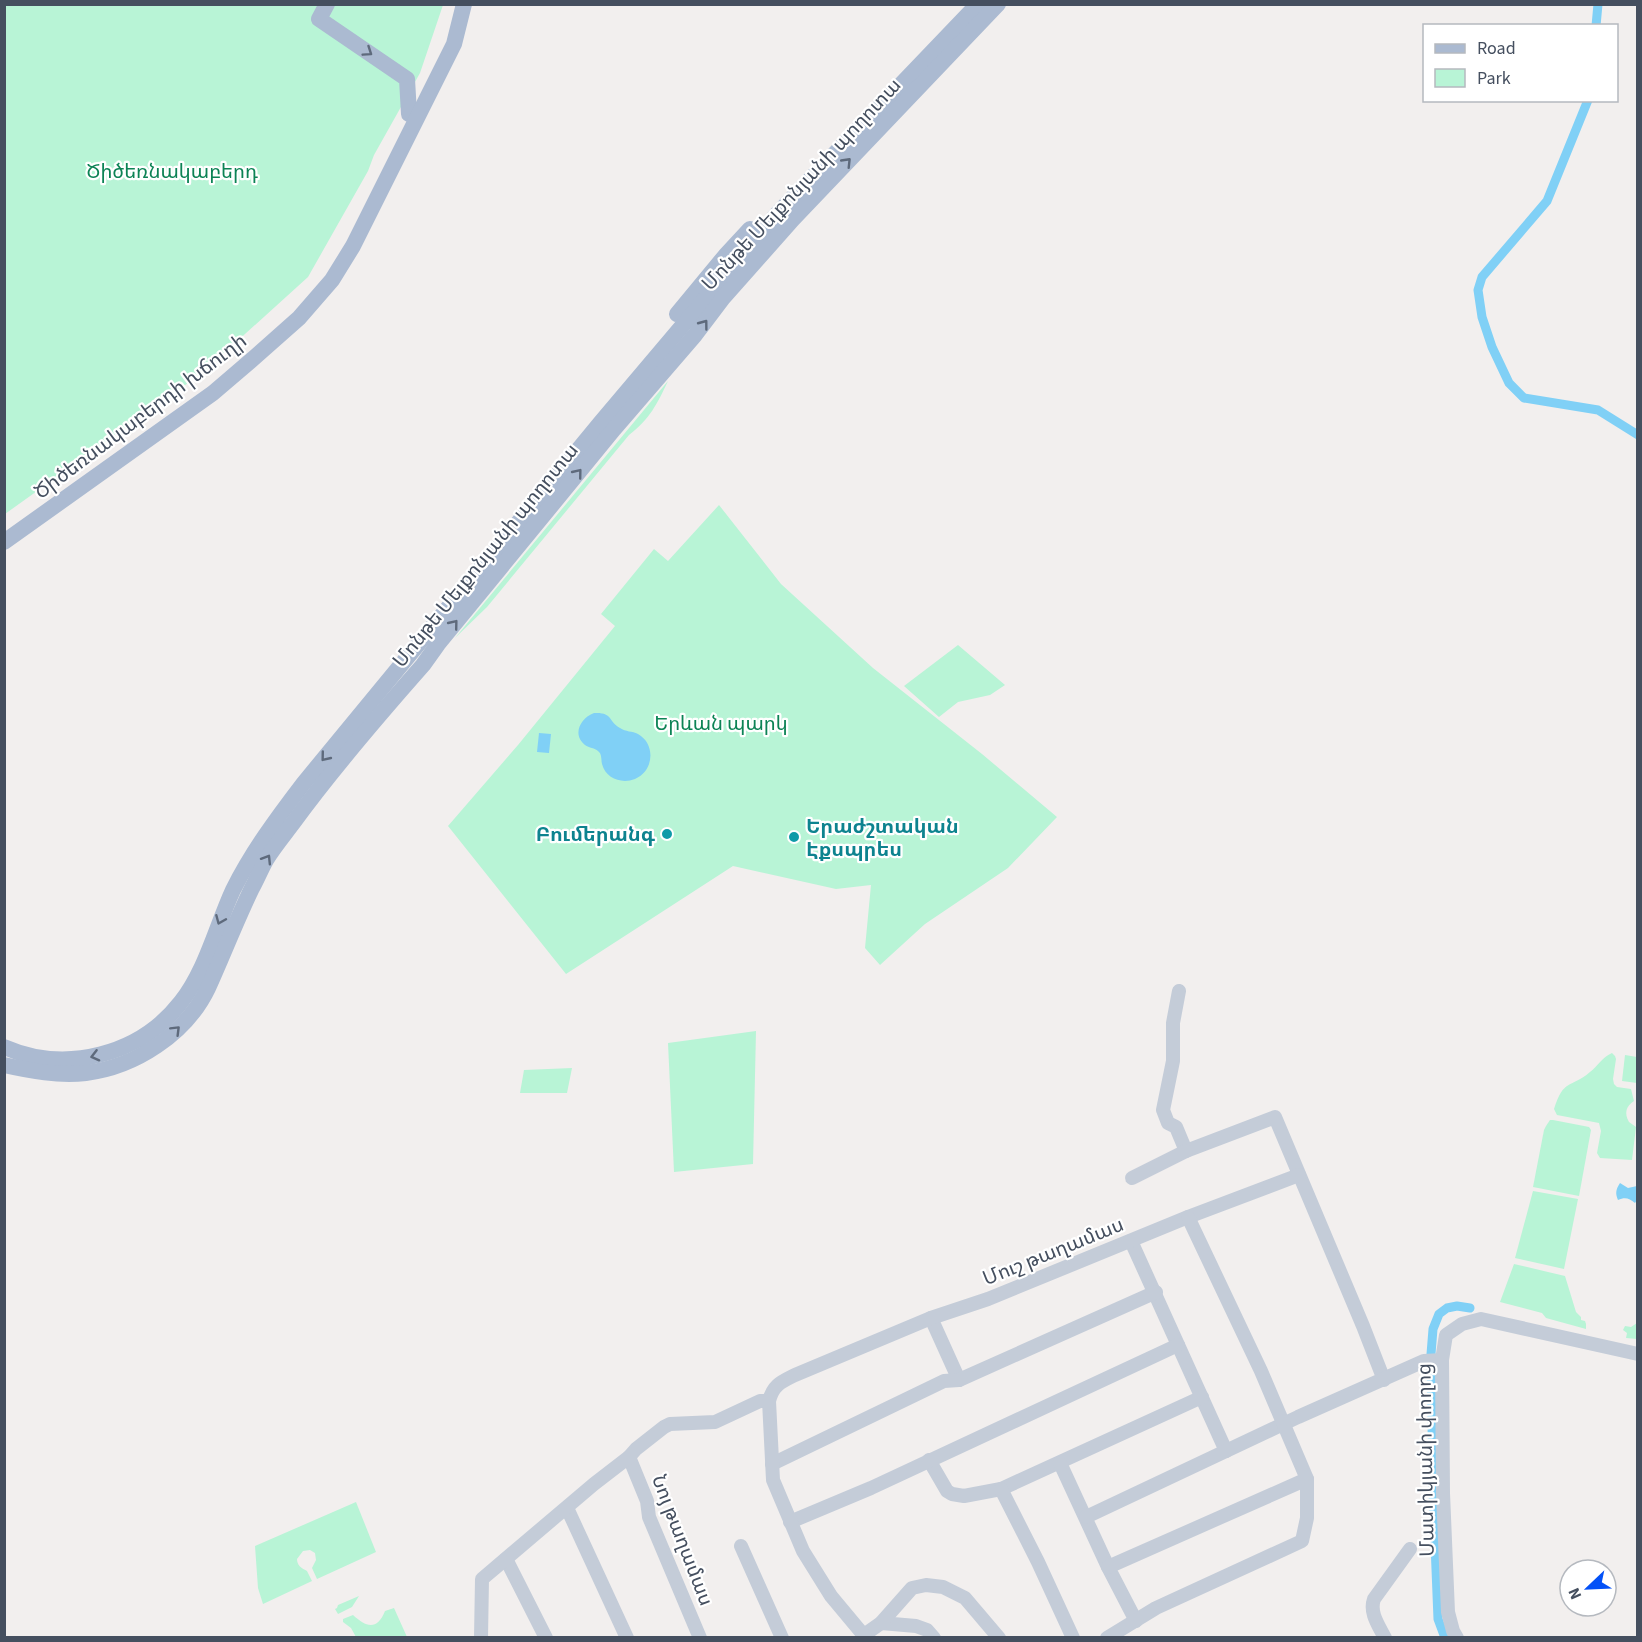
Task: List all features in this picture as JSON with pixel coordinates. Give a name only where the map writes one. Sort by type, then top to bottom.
[{"type":"main road","name":"Ծիծեռնակաբերդի խճուղի","points":[[4,532],[209,385],[288,316],[326,274],[442,51],[454,15],[455,4]]},
{"type":"main road","name":"Ծիծեռնակաբերդի խճուղի","points":[[4,542],[213,393],[299,318],[332,280],[353,246],[450,54],[458,33],[464,4]]},
{"type":"main road","points":[[362,711],[381,675],[725,256],[964,4]]},
{"type":"main road","name":"Մոնթե Մելքոնյանի պողոտա","points":[[4,1047],[56,1060],[83,1059],[116,1050],[150,1032],[181,1002],[198,973],[233,890],[263,837],[423,665],[432,639],[609,413],[777,214],[978,4]]},
{"type":"main road","name":"Մոնթե Մելքոնյանի պողոտա","points":[[4,1065],[61,1074],[115,1066],[146,1053],[170,1036],[190,1015],[207,990],[236,920],[266,860],[309,788],[362,711],[432,639],[785,228],[999,4]]},
{"type":"main road","points":[[323,12],[407,79],[409,114]]},
{"type":"street","points":[[1179,991],[1173,1023],[1173,1061],[1163,1110],[1167,1123],[1176,1127],[1186,1151]]},
{"type":"street","points":[[1132,1178],[1186,1151],[1275,1117],[1384,1380]]},
{"type":"street","name":"Մուշ թաղամաս","points":[[769,1401],[772,1391],[780,1383],[795,1375],[931,1318],[988,1299],[1188,1217],[1299,1175]]},
{"type":"street","points":[[1107,1638],[1156,1608],[1302,1541],[1307,1518],[1307,1479],[1285,1424],[1188,1217]]},
{"type":"street","points":[[1131,1241],[1226,1451]]},
{"type":"street","points":[[772,1464],[944,1381],[959,1380],[1156,1292]]},
{"type":"street","points":[[931,1318],[959,1380]]},
{"type":"street","name":"Մատիկյանի փողոց","points":[[1457,1638],[1448,1612],[1443,1494],[1442,1360],[1446,1335],[1462,1324],[1480,1319],[1638,1354]]},
{"type":"street","points":[[790,1522],[1178,1345]]},
{"type":"street","points":[[1086,1517],[1424,1361],[1442,1360]]},
{"type":"street","points":[[929,1460],[947,1491],[957,1496],[1001,1489],[1202,1397]]},
{"type":"street","name":"Նոյ թաղամաս","points":[[481,1638],[482,1579],[636,1449],[670,1424],[715,1422],[760,1401],[769,1401]]},
{"type":"street","points":[[769,1401],[773,1480],[790,1522],[803,1551],[831,1596],[865,1636],[912,1588],[926,1585],[943,1587],[965,1598],[999,1638]]},
{"type":"street","name":"Նոյ թաղամաս","points":[[629,1457],[647,1501],[650,1518],[700,1638]]},
{"type":"street","points":[[1060,1463],[1108,1567],[1136,1621]]},
{"type":"street","points":[[1108,1567],[1307,1479]]},
{"type":"street","points":[[1001,1489],[1073,1638]]},
{"type":"street","points":[[567,1508],[627,1638]]},
{"type":"street","points":[[741,1546],[782,1638]]},
{"type":"street","points":[[1385,1638],[1373,1613],[1372,1605],[1410,1550]]},
{"type":"street","points":[[506,1559],[546,1638]]},
{"type":"street","points":[[880,1623],[916,1626],[927,1630],[934,1638]]},
{"type":"green space","name":"Ծիծեռնակաբերդ","points":[[4,5],[443,5],[420,73],[308,277],[202,373],[5,514]]},
{"type":"green space","points":[[668,381],[648,417],[629,435],[487,607],[455,638]]},
{"type":"green space","name":"Երևան պարկ","points":[[719,505],[781,584],[873,668],[1057,817],[1008,868],[925,924],[880,965],[865,948],[871,885],[836,889],[733,866],[566,974],[448,826],[518,745],[615,626],[601,614],[654,549],[668,561]]},
{"type":"green space","points":[[958,645],[1005,685],[990,695],[958,702],[939,717],[904,686]]},
{"type":"green space","points":[[756,1031],[753,1164],[674,1172],[668,1043]]},
{"type":"green space","points":[[1612,1053],[1616,1059],[1614,1084],[1617,1087],[1631,1089],[1634,1101],[1629,1105],[1626,1113],[1629,1122],[1636,1127],[1632,1160],[1600,1158],[1597,1153],[1601,1131],[1599,1123],[1557,1115],[1554,1109],[1561,1093],[1568,1085],[1593,1070]]},
{"type":"green space","points":[[1625,1055],[1637,1057],[1637,1083],[1622,1081]]},
{"type":"green space","points":[[572,1068],[567,1093],[520,1093],[524,1070]]},
{"type":"green space","points":[[1550,1120],[1589,1127],[1591,1130],[1579,1196],[1533,1187],[1544,1130]]},
{"type":"green space","points":[[1533,1191],[1578,1199],[1564,1269],[1515,1258]]},
{"type":"green space","points":[[1514,1264],[1565,1276],[1576,1312],[1581,1320],[1585,1321],[1586,1329],[1546,1318],[1542,1313],[1500,1302]]},
{"type":"green space","points":[[1637,1323],[1637,1339],[1626,1338],[1627,1333],[1623,1330],[1625,1326],[1631,1327]]},
{"type":"green space","points":[[356,1502],[376,1552],[317,1579],[312,1568],[316,1560],[315,1553],[310,1550],[303,1551],[297,1559],[298,1563],[307,1571],[312,1581],[263,1604],[258,1588],[255,1546]]},
{"type":"green space","points":[[359,1596],[352,1607],[338,1614],[335,1609],[338,1605]]},
{"type":"green space","points":[[394,1608],[407,1637],[356,1637],[351,1628],[343,1622],[343,1619],[353,1615],[362,1622],[375,1624],[385,1611]]},
{"type":"water","points":[[594,713],[607,715],[620,728],[644,738],[648,744],[650,757],[646,770],[641,775],[625,781],[611,777],[604,769],[599,752],[581,741],[579,727],[589,715]]},
{"type":"water","points":[[539,733],[551,734],[549,753],[537,752]]},
{"type":"water","points":[[1620,1183],[1628,1188],[1637,1186],[1635,1203],[1627,1198],[1618,1200],[1616,1191]]},
{"type":"waterway","points":[[1596,24],[1598,4]]},
{"type":"waterway","points":[[1587,102],[1547,201],[1482,277],[1478,290],[1482,317],[1492,347],[1509,383],[1524,398],[1598,410],[1638,435]]},
{"type":"waterway","points":[[1445,1638],[1438,1619],[1431,1354],[1433,1329],[1439,1314],[1447,1308],[1457,1306],[1470,1308]]},
{"type":"place","name":"Բումերանգ","points":[[667,834]]},
{"type":"place","name":"Երաժշտական Էքսպրես","points":[[794,837]]}]
